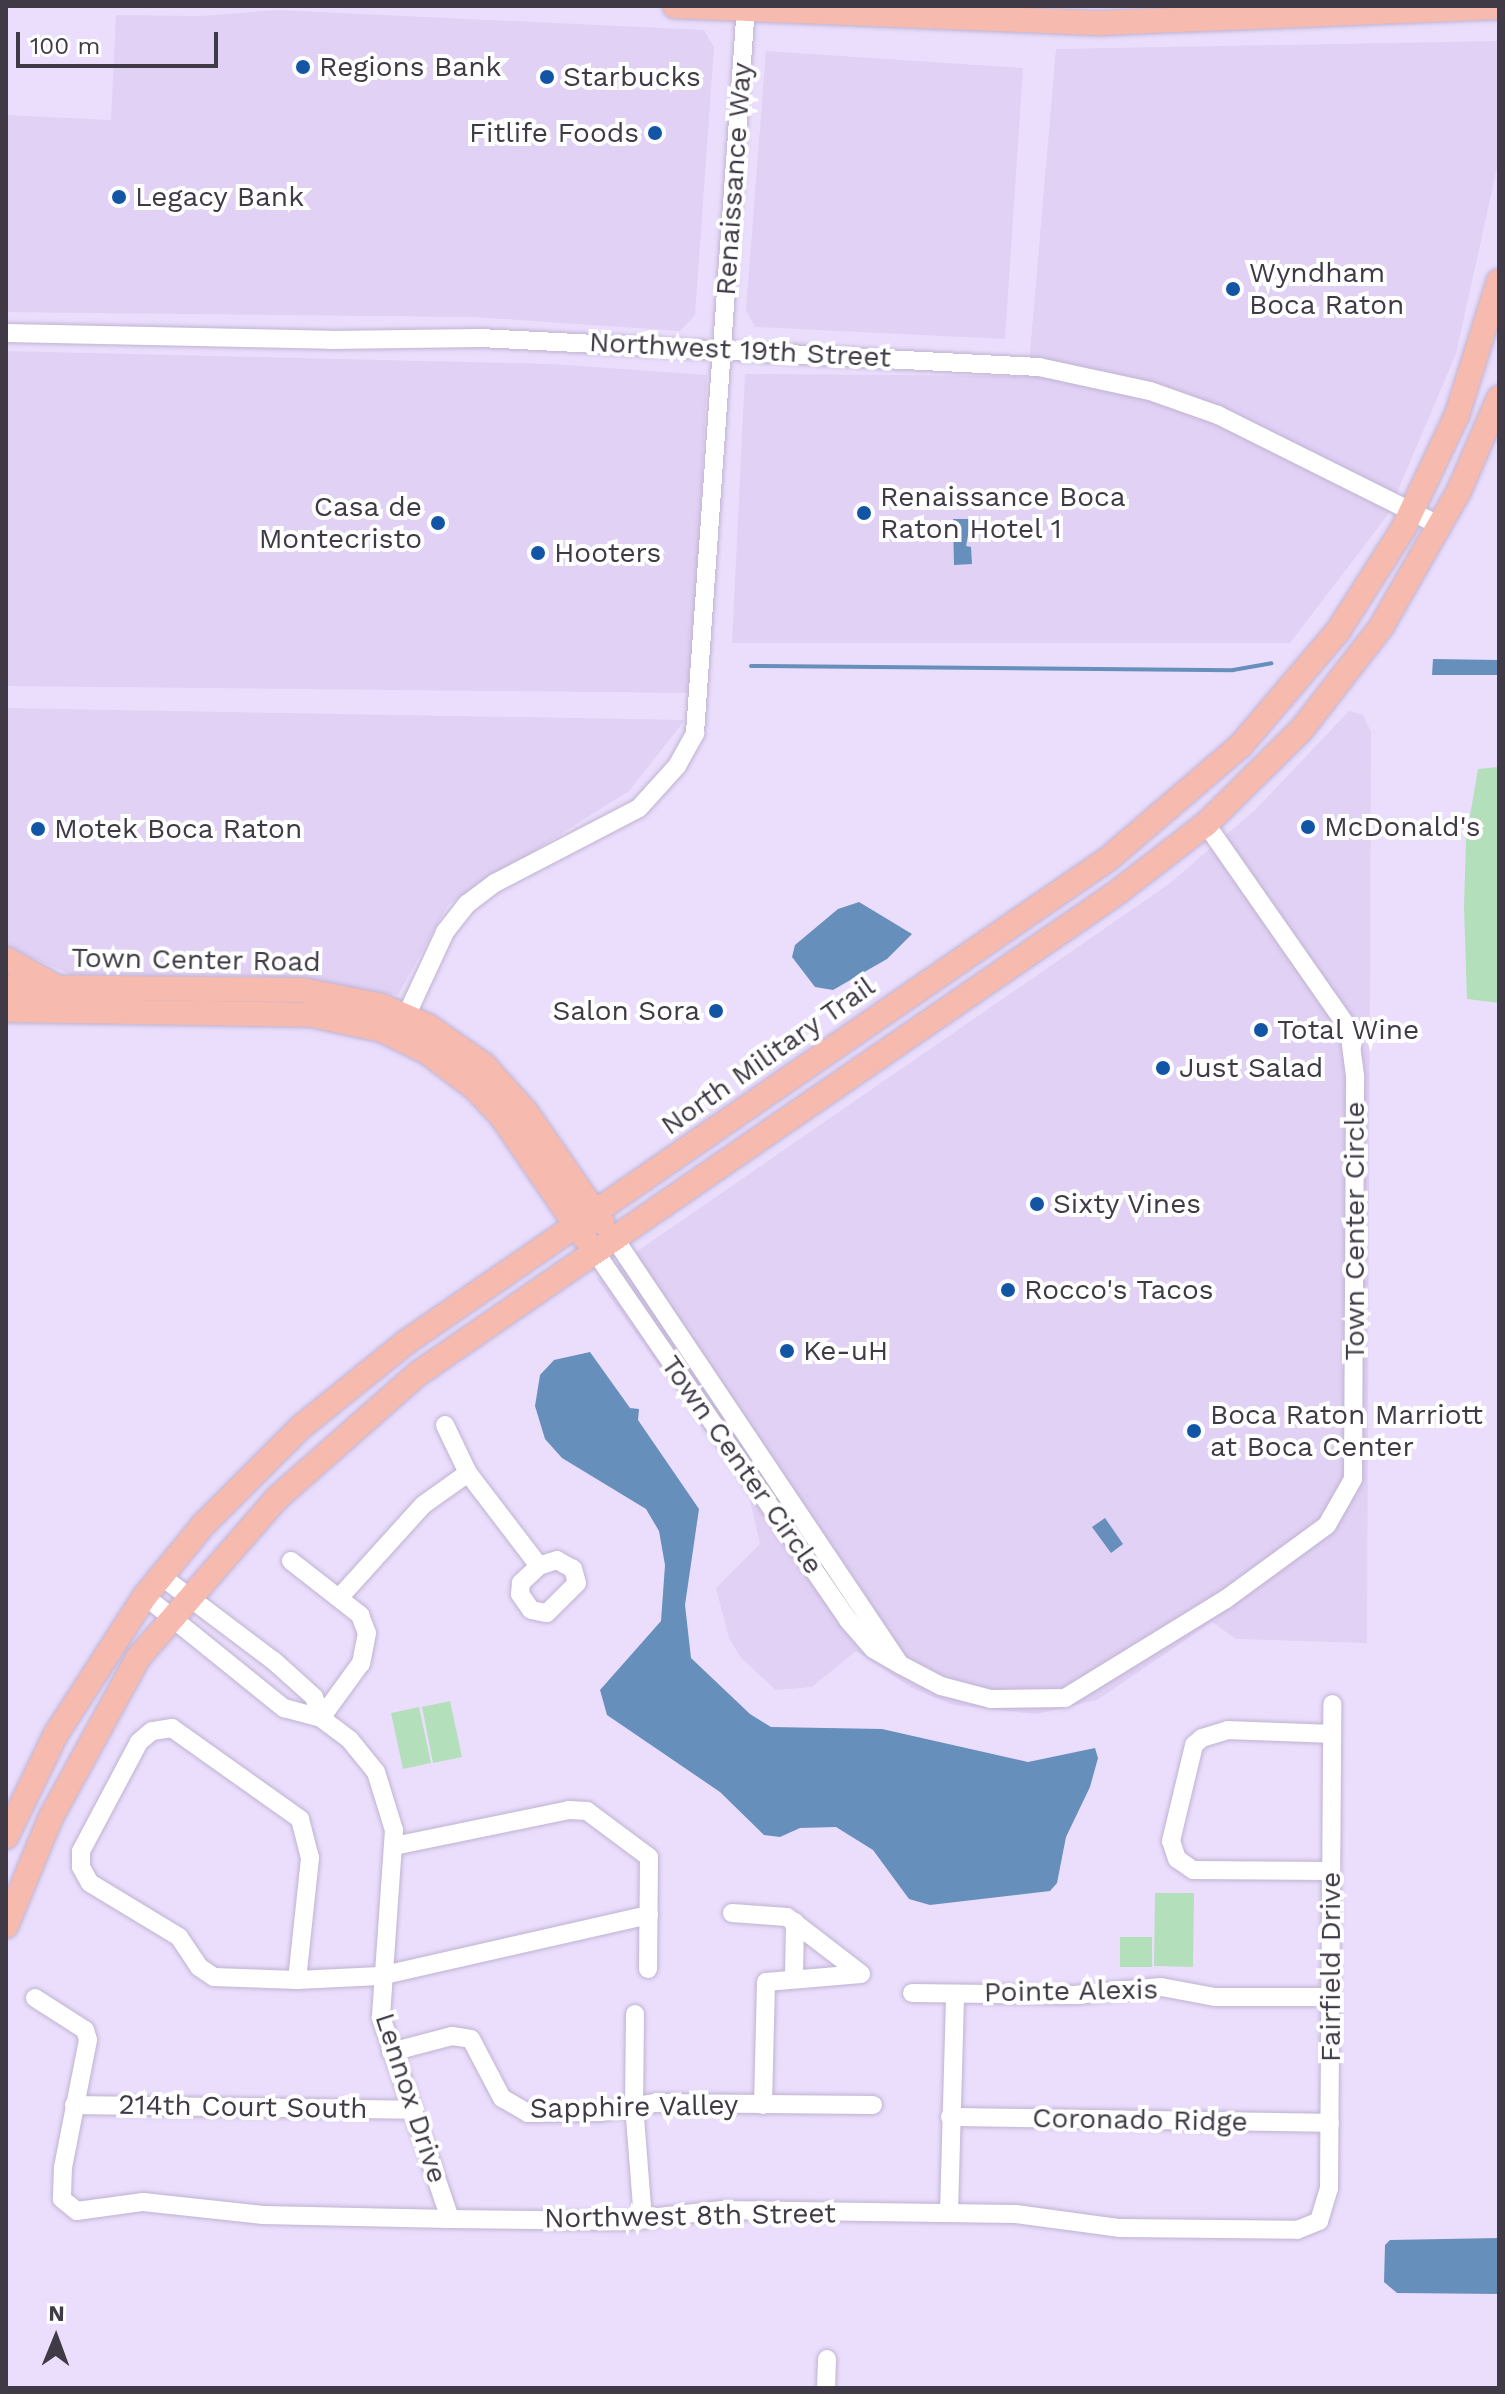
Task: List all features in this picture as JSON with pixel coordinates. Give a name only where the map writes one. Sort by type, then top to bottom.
[{"type":"main road","points":[[675,6],[1102,23],[1495,7]]},
{"type":"main road","name":"North Military Trail","points":[[6,1837],[56,1734],[145,1596],[204,1524],[301,1427],[405,1343],[1007,929],[1148,828],[1241,745],[1338,631],[1413,511],[1457,415],[1499,281]]},
{"type":"main road","points":[[6,1926],[79,1761],[138,1658],[187,1596],[277,1498],[364,1418],[419,1373],[984,984],[1206,824],[1269,764],[1349,671],[1441,526],[1499,398]]},
{"type":"main road","points":[[984,984],[1007,929]]},
{"type":"main road","points":[[930,1021],[969,954]]},
{"type":"main road","points":[[6,959],[57,987]]},
{"type":"main road","name":"Town Center Road","points":[[6,987],[302,990],[352,997],[402,1026],[482,1095],[605,1246]]},
{"type":"main road","name":"Town Center Road","points":[[6,1010],[312,1015],[402,1026]]},
{"type":"street","name":"Renaissance Way","points":[[402,1026],[445,932],[467,904],[505,878],[603,830],[659,788],[690,744],[702,683],[746,8]]},
{"type":"street","name":"Northwest 19th Street","points":[[6,333],[330,340],[480,338],[984,362],[1117,383],[1252,428],[1441,526]]},
{"type":"street","name":"Town Center Circle","points":[[605,1246],[848,1620],[873,1649],[941,1686],[991,1699],[1065,1698],[1213,1607],[1319,1532],[1350,1489],[1355,1468],[1352,1041],[1349,1029],[1206,824]]},
{"type":"street","points":[[445,1425],[468,1473],[539,1566]]},
{"type":"street","points":[[339,1598],[423,1505],[468,1473]]},
{"type":"street","points":[[291,1561],[360,1615],[368,1644],[361,1663],[321,1718]]},
{"type":"street","name":"Lennox Drive","points":[[161,1576],[291,1676],[314,1697],[321,1718]]},
{"type":"street","name":"Lennox Drive","points":[[145,1596],[284,1708],[321,1718],[350,1740],[376,1772],[391,1810],[394,1846],[380,1976],[381,2017],[450,2219]]},
{"type":"street","name":"Fairfield Drive","points":[[1314,2225],[1324,2212],[1329,2188],[1332,1704]]},
{"type":"street","points":[[297,1980],[310,1858],[300,1819],[172,1728],[152,1731],[139,1742],[81,1851],[81,1867],[90,1883],[170,1930],[206,1974],[223,1979],[297,1980],[380,1976]]},
{"type":"street","points":[[1331,1871],[1193,1870],[1177,1859],[1171,1841],[1194,1745],[1202,1738],[1228,1730],[1332,1734]]},
{"type":"street","points":[[394,1846],[569,1810],[587,1811],[644,1848],[651,1867],[648,1969]]},
{"type":"street","points":[[732,1913],[795,1922],[861,1974],[794,1976],[766,1982],[763,2105]]},
{"type":"street","name":"Lennox Drive","points":[[380,1976],[649,1915]]},
{"type":"street","points":[[794,1976],[795,1922]]},
{"type":"street","name":"Pointe Alexis","points":[[912,1993],[1074,1995],[1161,1987],[1215,1997],[1331,1997]]},
{"type":"street","points":[[949,2213],[955,1994]]},
{"type":"street","points":[[35,1998],[85,2030],[74,2105]]},
{"type":"street","points":[[635,2014],[634,2105],[643,2220]]},
{"type":"street","name":"Sapphire Valley","points":[[391,2052],[462,2035],[479,2045],[502,2098],[518,2111],[600,2112],[634,2105],[873,2105]]},
{"type":"street","name":"214th Court South","points":[[74,2105],[412,2110]]},
{"type":"street","name":"Northwest 8th Street","points":[[74,2105],[63,2167],[67,2207],[77,2211],[143,2202],[263,2215],[450,2219],[643,2220],[722,2210],[1039,2216],[1120,2228],[1297,2230],[1314,2225]]},
{"type":"street","name":"Coronado Ridge","points":[[950,2117],[1330,2123]]},
{"type":"street","points":[[826,2388],[827,2359]]},
{"type":"shaded area","points":[[277,10],[704,30],[714,47],[695,315],[680,331],[475,317],[6,312],[6,115],[111,120],[116,15],[200,16]]},
{"type":"shaded area","points":[[1499,41],[1499,159],[1456,354],[1387,516],[1290,643],[732,643],[745,374],[1028,376],[1056,49]]},
{"type":"shaded area","points":[[766,51],[1023,68],[1005,339],[755,327],[746,310]]},
{"type":"shaded area","points":[[6,351],[551,364],[707,375],[692,693],[6,686]]},
{"type":"shaded area","points":[[6,708],[685,720],[629,791],[448,905],[398,995],[256,976],[72,975],[6,946]]},
{"type":"shaded area","points":[[1349,711],[1363,715],[1371,732],[1367,1643],[1236,1639],[1212,1622],[1097,1700],[1036,1714],[953,1705],[912,1688],[856,1651],[812,1687],[776,1690],[741,1658],[729,1638],[716,1588],[760,1544],[748,1491],[597,1279],[1169,884],[1255,810]]},
{"type":"green space","points":[[1499,767],[1499,1003],[1467,999],[1464,907],[1466,839],[1478,769]]},
{"type":"green space","points":[[450,1701],[462,1757],[433,1763],[422,1707]]},
{"type":"green space","points":[[419,1707],[431,1763],[403,1769],[391,1713]]},
{"type":"green space","points":[[1155,1893],[1194,1893],[1193,1967],[1154,1966]]},
{"type":"green space","points":[[1120,1937],[1152,1937],[1152,1967],[1120,1967]]},
{"type":"water","points":[[953,519],[971,519],[966,546],[971,547],[972,564],[954,565]]},
{"type":"water","points":[[1433,659],[1499,660],[1499,675],[1432,675]]},
{"type":"water","points":[[859,902],[912,934],[887,959],[833,990],[815,987],[792,957],[795,945],[838,909]]},
{"type":"water","points":[[590,1352],[630,1408],[639,1409],[638,1420],[699,1509],[685,1605],[691,1658],[750,1714],[771,1727],[882,1729],[1028,1762],[1095,1748],[1098,1758],[1090,1787],[1066,1837],[1057,1883],[1050,1891],[930,1905],[909,1899],[873,1850],[836,1827],[800,1828],[780,1837],[764,1835],[720,1792],[607,1715],[600,1690],[661,1621],[665,1565],[659,1531],[646,1509],[562,1458],[545,1439],[535,1406],[540,1375],[554,1360]]},
{"type":"water","points":[[1105,1518],[1123,1544],[1111,1553],[1092,1527]]},
{"type":"water","points":[[1499,2238],[1499,2294],[1397,2293],[1384,2282],[1385,2245],[1390,2240]]},
{"type":"waterway","points":[[751,666],[1233,670],[1271,663]]},
{"type":"place","name":"Regions Bank","points":[[303,67]]},
{"type":"place","name":"Starbucks","points":[[547,77]]},
{"type":"place","name":"Fitlife Foods","points":[[655,133]]},
{"type":"place","name":"Legacy Bank","points":[[119,197]]},
{"type":"place","name":"Wyndham Boca Raton","points":[[1233,289]]},
{"type":"place","name":"Renaissance Boca Raton Hotel 1","points":[[864,513]]},
{"type":"place","name":"Casa de Montecristo","points":[[438,523]]},
{"type":"place","name":"Hooters","points":[[538,553]]},
{"type":"place","name":"McDonald's","points":[[1308,827]]},
{"type":"place","name":"Motek Boca Raton","points":[[38,829]]},
{"type":"place","name":"Salon Sora","points":[[716,1011]]},
{"type":"place","name":"Total Wine","points":[[1261,1030]]},
{"type":"place","name":"Just Salad","points":[[1163,1068]]},
{"type":"place","name":"Sixty Vines","points":[[1037,1204]]},
{"type":"place","name":"Rocco's Tacos","points":[[1008,1290]]},
{"type":"place","name":"Ke-uH","points":[[787,1351]]},
{"type":"place","name":"Boca Raton Marriott at Boca Center","points":[[1194,1431]]}]
